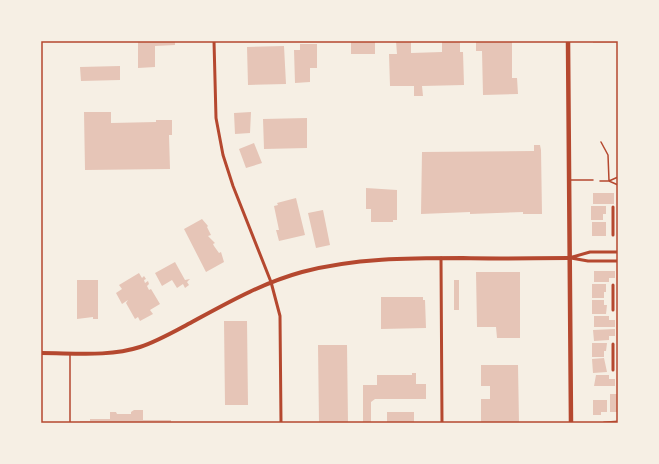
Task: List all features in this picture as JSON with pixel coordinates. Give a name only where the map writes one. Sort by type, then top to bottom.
[{"type":"main road","points":[[568,41],[571,423]]},
{"type":"street","points":[[214,41],[216,118],[220,144],[233,186],[271,282],[280,316],[281,423]]},
{"type":"street","points":[[613,207],[613,235]]},
{"type":"street","points":[[613,221],[618,221]]},
{"type":"street","points":[[569,258],[590,252],[618,252]]},
{"type":"street","points":[[610,252],[610,261]]},
{"type":"street","points":[[41,354],[119,352],[140,347],[159,339],[246,293],[271,282],[300,273],[352,262],[394,258],[569,258],[588,261],[618,261]]},
{"type":"street","points":[[441,258],[442,423]]},
{"type":"street","points":[[613,285],[613,310]]},
{"type":"street","points":[[613,299],[618,299]]},
{"type":"street","points":[[613,344],[614,370]]},
{"type":"street","points":[[613,358],[618,358]]},
{"type":"street","points":[[604,423],[618,422]]},
{"type":"lane","points":[[601,142],[608,154],[609,181]]},
{"type":"lane","points":[[600,181],[609,181],[618,178]]},
{"type":"lane","points":[[569,180],[593,180]]},
{"type":"lane","points":[[609,181],[618,186]]},
{"type":"lane","points":[[70,353],[70,423]]},
{"type":"building","points":[[138,41],[175,41],[175,45],[155,46],[155,67],[138,68]]},
{"type":"building","points":[[351,41],[375,41],[375,54],[351,54]]},
{"type":"building","points":[[396,41],[411,41],[411,53],[442,52],[442,41],[460,41],[460,52],[463,52],[464,85],[422,86],[423,96],[414,96],[414,86],[390,86],[389,54],[397,54]]},
{"type":"building","points":[[476,41],[512,41],[512,78],[517,78],[518,94],[483,95],[482,51],[476,51]]},
{"type":"building","points":[[593,41],[618,41],[618,43],[593,43]]},
{"type":"building","points":[[300,44],[317,44],[317,68],[310,68],[310,82],[295,83],[294,50],[300,50]]},
{"type":"building","points":[[284,46],[286,84],[248,85],[247,47]]},
{"type":"building","points":[[120,66],[120,80],[81,81],[80,67]]},
{"type":"building","points":[[84,112],[111,112],[111,123],[156,122],[156,120],[172,120],[172,135],[169,135],[170,169],[85,170]]},
{"type":"building","points":[[251,112],[250,133],[235,134],[234,113]]},
{"type":"building","points":[[307,118],[307,148],[264,149],[263,119]]},
{"type":"building","points":[[254,143],[262,163],[246,168],[239,149]]},
{"type":"building","points":[[534,145],[540,145],[541,150],[542,214],[523,214],[523,212],[470,214],[470,212],[421,214],[422,152],[534,151]]},
{"type":"building","points":[[366,188],[397,190],[397,220],[393,220],[393,222],[371,222],[371,209],[366,209]]},
{"type":"building","points":[[593,193],[614,193],[614,204],[593,204]]},
{"type":"building","points":[[296,198],[305,235],[279,241],[276,230],[279,230],[274,206],[278,205],[277,203]]},
{"type":"building","points":[[591,206],[606,206],[606,214],[603,214],[603,220],[591,220]]},
{"type":"building","points":[[323,210],[330,245],[316,248],[308,213]]},
{"type":"building","points":[[202,219],[208,226],[207,227],[211,235],[208,236],[215,243],[213,244],[219,253],[221,252],[224,262],[206,272],[184,229]]},
{"type":"building","points":[[592,222],[606,222],[606,236],[592,236]]},
{"type":"building","points":[[175,262],[185,280],[190,279],[187,282],[189,285],[185,288],[183,284],[177,288],[172,280],[162,286],[155,273]]},
{"type":"building","points":[[594,271],[615,271],[615,278],[609,278],[609,282],[594,282]]},
{"type":"building","points":[[476,272],[520,272],[520,338],[497,338],[496,327],[477,327]]},
{"type":"building","points":[[139,273],[142,278],[144,276],[146,279],[144,280],[145,283],[148,281],[149,284],[147,286],[149,290],[151,289],[160,304],[150,310],[153,314],[140,321],[138,317],[135,319],[126,303],[128,300],[122,304],[116,293],[122,289],[119,285]]},
{"type":"building","points":[[77,280],[98,280],[98,319],[93,319],[93,317],[77,319]]},
{"type":"building","points":[[454,280],[459,280],[459,310],[454,310]]},
{"type":"building","points":[[592,284],[606,284],[604,298],[592,298]]},
{"type":"building","points":[[381,297],[423,297],[423,300],[425,300],[426,328],[381,329]]},
{"type":"building","points":[[592,300],[604,300],[604,305],[607,305],[606,314],[592,314]]},
{"type":"building","points":[[594,316],[609,316],[609,320],[615,320],[615,327],[594,327]]},
{"type":"building","points":[[224,321],[247,321],[248,405],[225,405]]},
{"type":"building","points":[[615,329],[615,336],[609,336],[609,340],[594,341],[593,330]]},
{"type":"building","points":[[592,343],[607,343],[606,351],[604,351],[604,357],[592,357]]},
{"type":"building","points":[[318,345],[347,345],[348,423],[319,423]]},
{"type":"building","points":[[604,358],[607,372],[593,373],[592,359]]},
{"type":"building","points":[[481,365],[518,365],[519,423],[481,423],[481,399],[490,399],[490,386],[481,386]]},
{"type":"building","points":[[412,373],[416,373],[416,384],[426,384],[426,399],[375,399],[371,402],[371,423],[363,423],[363,385],[377,385],[377,375],[412,375]]},
{"type":"building","points":[[596,375],[609,375],[609,379],[615,379],[615,386],[594,386]]},
{"type":"building","points":[[610,394],[618,394],[618,412],[610,412]]},
{"type":"building","points":[[593,400],[607,400],[607,412],[601,412],[601,415],[593,415]]},
{"type":"building","points":[[134,410],[143,410],[143,420],[171,420],[171,423],[80,423],[80,421],[90,421],[90,419],[110,419],[110,412],[116,412],[117,414],[131,414]]},
{"type":"building","points":[[387,412],[414,412],[414,423],[387,423]]}]
